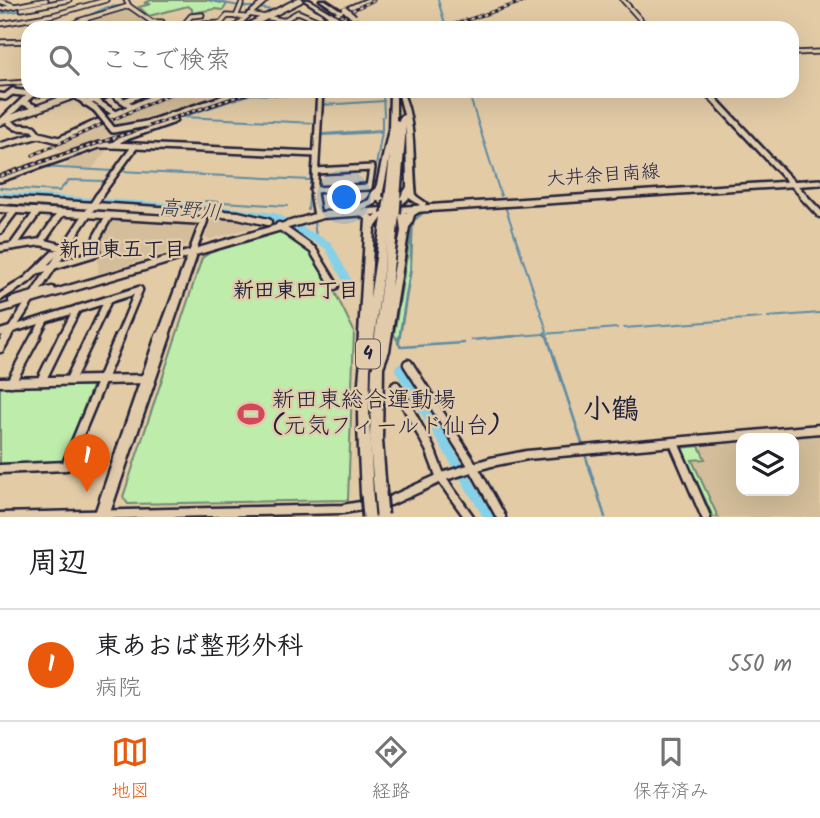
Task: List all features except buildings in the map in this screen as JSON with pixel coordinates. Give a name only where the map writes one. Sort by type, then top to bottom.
[{"type":"highway","points":[[306,0],[338,12],[348,19]]},
{"type":"highway","points":[[319,0],[351,21]]},
{"type":"highway","points":[[331,0],[338,12]]},
{"type":"highway","points":[[395,98],[378,196],[405,218],[405,231]]},
{"type":"highway","name":"4","points":[[374,493],[377,369],[397,134],[396,98]]},
{"type":"highway","points":[[377,369],[384,351],[405,231],[410,214],[422,205],[413,200],[411,135],[407,109],[400,98]]},
{"type":"highway","points":[[365,369],[363,351],[370,218],[359,210],[372,202],[380,181]]},
{"type":"highway","points":[[370,232],[376,218],[405,198],[411,187]]},
{"type":"highway","name":"4","points":[[376,516],[363,430],[365,369],[391,207]]},
{"type":"main road","points":[[258,21],[299,0]]},
{"type":"main road","points":[[2,121],[67,98]]},
{"type":"street","points":[[0,9],[43,0]]},
{"type":"street","points":[[22,9],[69,0]]},
{"type":"street","points":[[0,24],[67,11],[106,0]]},
{"type":"street","points":[[125,0],[151,21]]},
{"type":"street","points":[[236,17],[243,0]]},
{"type":"street","points":[[241,21],[266,0]]},
{"type":"street","points":[[222,21],[227,16],[247,15],[281,20],[298,12],[319,21],[368,0]]},
{"type":"street","points":[[623,0],[642,21]]},
{"type":"street","points":[[0,1],[15,6]]},
{"type":"street","points":[[61,2],[67,11]]},
{"type":"street","points":[[78,21],[129,6]]},
{"type":"street","points":[[187,21],[191,16],[202,15]]},
{"type":"street","points":[[0,42],[21,41]]},
{"type":"street","points":[[799,53],[820,52]]},
{"type":"street","points":[[0,84],[21,83]]},
{"type":"street","points":[[0,96],[21,86]]},
{"type":"street","points":[[12,92],[21,92]]},
{"type":"street","points":[[26,98],[2,121],[16,127],[33,128],[39,135]]},
{"type":"street","points":[[79,98],[96,109],[113,130],[126,130],[223,98]]},
{"type":"street","points":[[85,103],[98,98]]},
{"type":"street","points":[[119,98],[133,107]]},
{"type":"street","points":[[124,101],[131,98]]},
{"type":"street","points":[[0,146],[39,135],[58,140],[152,98]]},
{"type":"street","points":[[317,213],[313,190],[319,98]]},
{"type":"street","points":[[713,98],[820,214]]},
{"type":"street","points":[[24,100],[24,103],[38,109]]},
{"type":"street","points":[[93,100],[116,114]]},
{"type":"street","points":[[113,145],[121,139],[172,121],[174,119],[171,115]]},
{"type":"street","points":[[0,179],[99,145],[314,154]]},
{"type":"street","points":[[0,348],[92,204],[135,146]]},
{"type":"street","points":[[313,190],[369,187],[372,168],[315,171]]},
{"type":"street","points":[[0,307],[317,213],[820,180]]},
{"type":"street","points":[[0,200],[239,215],[268,222]]},
{"type":"street","points":[[0,209],[204,221],[102,516]]},
{"type":"street","points":[[0,230],[15,210]]},
{"type":"street","points":[[298,219],[359,210]]},
{"type":"street","points":[[13,246],[38,212]]},
{"type":"street","points":[[41,242],[61,213]]},
{"type":"street","points":[[40,270],[96,253],[97,237],[109,216]]},
{"type":"street","points":[[281,224],[318,253],[335,286]]},
{"type":"street","points":[[0,248],[41,242],[63,249]]},
{"type":"street","points":[[0,297],[40,270],[54,254],[63,249]]},
{"type":"street","points":[[0,333],[139,290],[66,466],[0,469]]},
{"type":"street","points":[[71,380],[108,300]]},
{"type":"street","points":[[41,381],[77,309]]},
{"type":"street","points":[[11,382],[45,319]]},
{"type":"street","points":[[408,364],[501,517]]},
{"type":"street","points":[[0,382],[148,379]]},
{"type":"street","points":[[396,386],[443,477],[469,517]]},
{"type":"street","points":[[0,517],[343,513],[390,501],[443,477],[527,455],[820,429]]},
{"type":"street","points":[[674,443],[706,517]]},
{"type":"shaded area","points":[[129,8],[145,21],[83,21]]},
{"type":"shaded area","points":[[163,98],[220,98],[63,152],[55,147]]},
{"type":"shaded area","points":[[100,146],[109,147],[92,169],[64,168],[76,154]]},
{"type":"shaded area","points":[[213,214],[258,219],[260,225],[210,239],[205,237]]},
{"type":"shaded area","points":[[131,218],[200,222],[193,239],[183,247],[98,274],[99,236],[106,224]]},
{"type":"shaded area","points":[[820,436],[820,517],[713,517],[681,448],[736,443],[736,496],[799,496],[799,438]]},
{"type":"green space","points":[[152,0],[207,0],[227,4],[223,10],[192,13],[188,6],[149,16],[139,7],[151,4],[144,3]]},
{"type":"green space","points":[[413,220],[411,270],[399,343],[394,334]]},
{"type":"green space","name":"新田東総合運動場 (元気フィールド仙台)","points":[[281,230],[316,254],[354,331],[348,500],[128,504],[123,497],[202,258],[211,252]]},
{"type":"green space","points":[[93,384],[64,460],[60,463],[0,465],[0,386]]},
{"type":"green space","points":[[699,446],[705,459],[692,460],[718,517],[713,517],[681,448]]},
{"type":"waterway","points":[[209,0],[239,6]]},
{"type":"waterway","points":[[438,0],[444,21]]},
{"type":"waterway","points":[[90,15],[108,7],[121,6]]},
{"type":"waterway","points":[[243,7],[255,7]]},
{"type":"waterway","points":[[3,13],[42,8]]},
{"type":"waterway","points":[[259,8],[273,10]]},
{"type":"waterway","points":[[182,117],[239,98]]},
{"type":"waterway","points":[[320,128],[322,98]]},
{"type":"waterway","points":[[470,98],[501,196]]},
{"type":"waterway","points":[[308,210],[317,99]]},
{"type":"waterway","points":[[322,105],[383,101]]},
{"type":"waterway","points":[[383,101],[384,116]]},
{"type":"waterway","points":[[183,117],[315,123]]},
{"type":"waterway","points":[[323,134],[382,130],[382,117]]},
{"type":"waterway","points":[[323,135],[382,132],[376,166]]},
{"type":"waterway","points":[[42,167],[113,171]]},
{"type":"waterway","points":[[119,171],[310,180]]},
{"type":"waterway","points":[[0,188],[59,191],[69,180],[105,181]]},
{"type":"waterway","name":"高野川","points":[[21,197],[0,196],[227,211],[274,217],[328,245],[350,286]]},
{"type":"waterway","points":[[205,201],[287,206]]},
{"type":"waterway","points":[[505,206],[547,331],[543,334]]},
{"type":"waterway","points":[[399,338],[410,271],[412,222],[422,214]]},
{"type":"waterway","points":[[314,222],[316,237]]},
{"type":"waterway","points":[[768,317],[820,313]]},
{"type":"waterway","points":[[624,328],[761,318]]},
{"type":"waterway","points":[[543,334],[617,328]]},
{"type":"waterway","points":[[495,338],[543,334]]},
{"type":"waterway","points":[[543,334],[547,337]]},
{"type":"waterway","points":[[399,336],[398,343],[401,347],[464,343]]},
{"type":"waterway","points":[[472,340],[516,336]]},
{"type":"waterway","points":[[547,337],[583,446]]},
{"type":"waterway","name":"高野川","points":[[400,369],[489,517]]},
{"type":"waterway","points":[[585,454],[605,517]]},
{"type":"railway","points":[[329,21],[374,0]]},
{"type":"railway","points":[[464,21],[528,0]]},
{"type":"railway","points":[[33,155],[161,98]]},
{"type":"railway","points":[[0,176],[233,98]]},
{"type":"place","name":"新田東総合運動場 (元気フィールド仙台)","points":[[251,414]]},
{"type":"place","name":"東あおば整形外科","points":[[87,492]]},
{"type":"district","name":"新田東五丁目","points":[[122,250]]},
{"type":"district","name":"新田東四丁目","points":[[296,291]]},
{"type":"district","name":"小鶴","points":[[611,410]]}]
